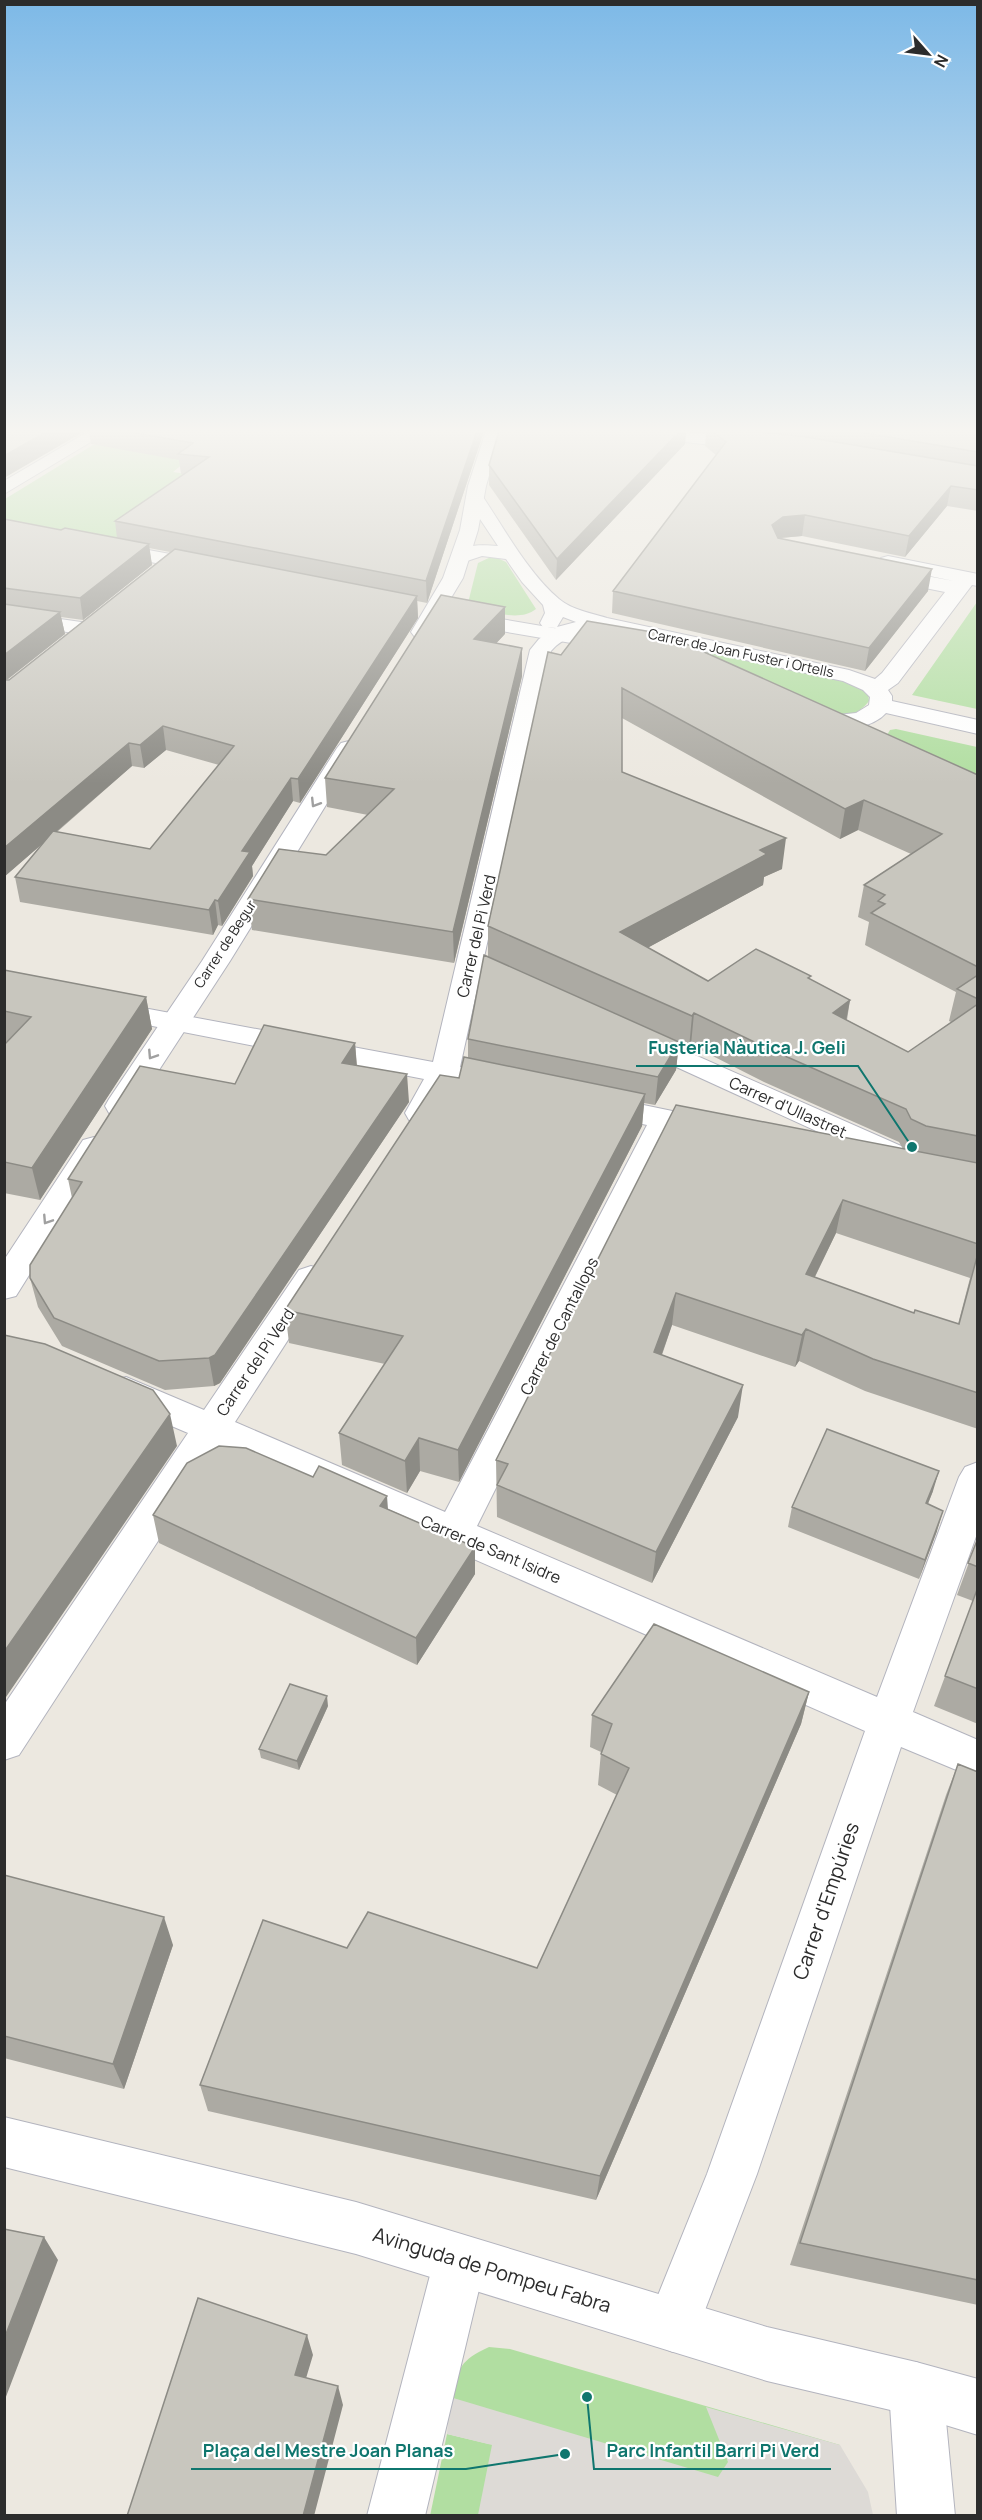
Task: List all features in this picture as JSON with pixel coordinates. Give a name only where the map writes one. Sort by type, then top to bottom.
[{"type":"street","points":[[111,549],[232,572]]},
{"type":"street","points":[[463,549],[451,585],[451,603],[460,614],[472,620]]},
{"type":"street","points":[[509,549],[529,578],[553,604],[555,613],[545,633]]},
{"type":"street","points":[[461,557],[480,550],[513,554]]},
{"type":"street","points":[[156,574],[173,561]]},
{"type":"street","points":[[827,722],[861,719],[879,710],[879,697],[890,678],[967,583],[866,564]]},
{"type":"street","points":[[407,654],[425,609],[451,585]]},
{"type":"street","name":"Carrer de Joan Fuster i Ortells","points":[[553,604],[572,614],[603,623],[849,676],[879,697],[978,727]]},
{"type":"street","points":[[425,609],[472,620],[642,650],[697,665]]},
{"type":"street","points":[[63,649],[105,615]]},
{"type":"street","points":[[4,617],[88,629]]},
{"type":"street","points":[[545,633],[603,623]]},
{"type":"street","name":"Carrer del Pi Verd","points":[[403,1140],[443,1073],[481,968],[541,650],[546,642],[545,633]]},
{"type":"street","points":[[805,712],[869,741]]},
{"type":"street","name":"Carrer de Begur","points":[[4,1287],[174,1021],[216,961],[364,724]]},
{"type":"street","points":[[84,1005],[490,1083]]},
{"type":"street","name":"Carrer d'Ullastret","points":[[610,1026],[932,1173],[817,1151]]},
{"type":"street","points":[[571,1100],[735,1134]]},
{"type":"street","name":"Carrer de Cantallops","points":[[454,1533],[664,1119]]},
{"type":"street","name":"Carrer del Pi Verd","points":[[4,1741],[324,1259]]},
{"type":"street","name":"Carrer de Sant Isidre","points":[[92,1376],[978,1760]]},
{"type":"street","name":"Carrer d'Empúries","points":[[674,2325],[732,2174],[889,1721],[978,1477]]},
{"type":"street","name":"Avinguda de Pompeu Fabra","points":[[4,2142],[356,2228],[767,2354],[915,2389],[978,2407]]},
{"type":"street","points":[[396,2516],[460,2260]]},
{"type":"street","points":[[915,2389],[926,2516]]},
{"type":"green space","points":[[493,556],[506,562],[536,609],[521,615],[512,615],[493,612],[468,603],[478,563]]},
{"type":"green space","points":[[977,602],[977,709],[912,695]]},
{"type":"green space","points":[[649,638],[838,678],[868,692],[869,701],[852,714],[831,717]]},
{"type":"green space","points":[[896,729],[977,747],[977,777],[887,735],[890,730]]},
{"type":"green space","points":[[489,2347],[510,2349],[840,2445],[836,2515],[430,2516],[447,2434],[489,2444],[450,2397],[462,2366],[472,2356]]},
{"type":"shaded area","points":[[450,2397],[718,2477],[728,2462],[706,2407],[840,2445],[868,2492],[873,2515],[478,2515],[492,2445],[447,2434]]},
{"type":"building","points":[[4,549],[143,549],[80,598],[4,588]]},
{"type":"building","points":[[175,549],[417,596],[298,779],[291,778],[242,851],[250,852],[218,901],[215,900],[209,910],[15,877],[53,831],[150,849],[234,746],[163,726],[140,745],[129,743],[4,848],[4,680],[9,680]]},
{"type":"building","points":[[258,549],[437,549],[426,581]]},
{"type":"building","points":[[549,549],[567,549],[557,559]]},
{"type":"building","points":[[645,549],[831,549],[932,569],[869,648],[613,591]]},
{"type":"building","points":[[441,595],[505,607],[474,639],[522,648],[453,932],[248,899],[279,849],[326,855],[394,789],[325,778]]},
{"type":"building","points":[[4,604],[60,612],[4,655]]},
{"type":"building","points":[[587,621],[664,634],[978,775],[978,967],[871,913],[885,904],[878,901],[885,895],[864,885],[942,834],[864,800],[845,809],[622,688],[622,772],[786,838],[760,850],[767,854],[620,932],[708,981],[756,949],[811,976],[808,978],[850,1000],[833,1013],[908,1052],[978,1004],[978,1136],[926,1126],[911,1119],[906,1109],[769,1049],[694,1013],[692,1016],[488,926],[548,652],[561,655]]},
{"type":"building","points":[[484,955],[679,1042],[658,1077],[468,1039]]},
{"type":"building","points":[[4,970],[146,997],[32,1168],[4,1162],[4,1045],[31,1017],[4,1011]]},
{"type":"building","points":[[978,975],[978,999],[957,989]]},
{"type":"building","points":[[264,1025],[355,1043],[342,1063],[407,1074],[215,1355],[209,1358],[159,1361],[54,1318],[30,1278],[30,1265],[82,1182],[68,1179],[140,1066],[235,1084]]},
{"type":"building","points":[[464,1057],[645,1094],[458,1450],[419,1438],[405,1461],[339,1433],[403,1336],[285,1310],[440,1075],[459,1078]]},
{"type":"building","points":[[676,1105],[978,1163],[978,1244],[843,1200],[806,1274],[914,1313],[915,1310],[959,1324],[978,1253],[978,1393],[873,1359],[806,1329],[802,1335],[676,1293],[654,1352],[743,1385],[656,1552],[497,1485],[508,1464],[496,1460]]},
{"type":"building","points":[[4,1335],[45,1344],[153,1390],[170,1414],[4,1652]]},
{"type":"building","points":[[827,1429],[939,1471],[926,1503],[943,1511],[925,1560],[792,1507]]},
{"type":"building","points":[[219,1446],[246,1448],[313,1477],[319,1466],[387,1496],[380,1506],[475,1547],[416,1638],[153,1515],[187,1463]]},
{"type":"building","points":[[978,1538],[978,1567],[968,1563]]},
{"type":"building","points":[[978,1587],[978,1689],[945,1676]]},
{"type":"building","points":[[654,1624],[809,1692],[600,2176],[200,2085],[263,1920],[347,1948],[368,1912],[537,1968],[629,1768],[601,1754],[612,1724],[592,1715]]},
{"type":"building","points":[[290,1684],[327,1696],[297,1761],[259,1749]]},
{"type":"building","points":[[958,1764],[978,1772],[978,2280],[800,2243]]},
{"type":"building","points":[[4,1875],[164,1917],[113,2064],[4,2036]]},
{"type":"building","points":[[4,2229],[44,2237],[4,2339]]},
{"type":"building","points":[[198,2298],[307,2335],[295,2375],[338,2386],[303,2516],[127,2516]]},
{"type":"place","name":"Fusteria Nàutica J. Geli","points":[[912,1147]]},
{"type":"place","name":"Parc Infantil Barri Pi Verd","points":[[587,2397]]},
{"type":"place","name":"Plaça del Mestre Joan Planas","points":[[565,2454]]}]
